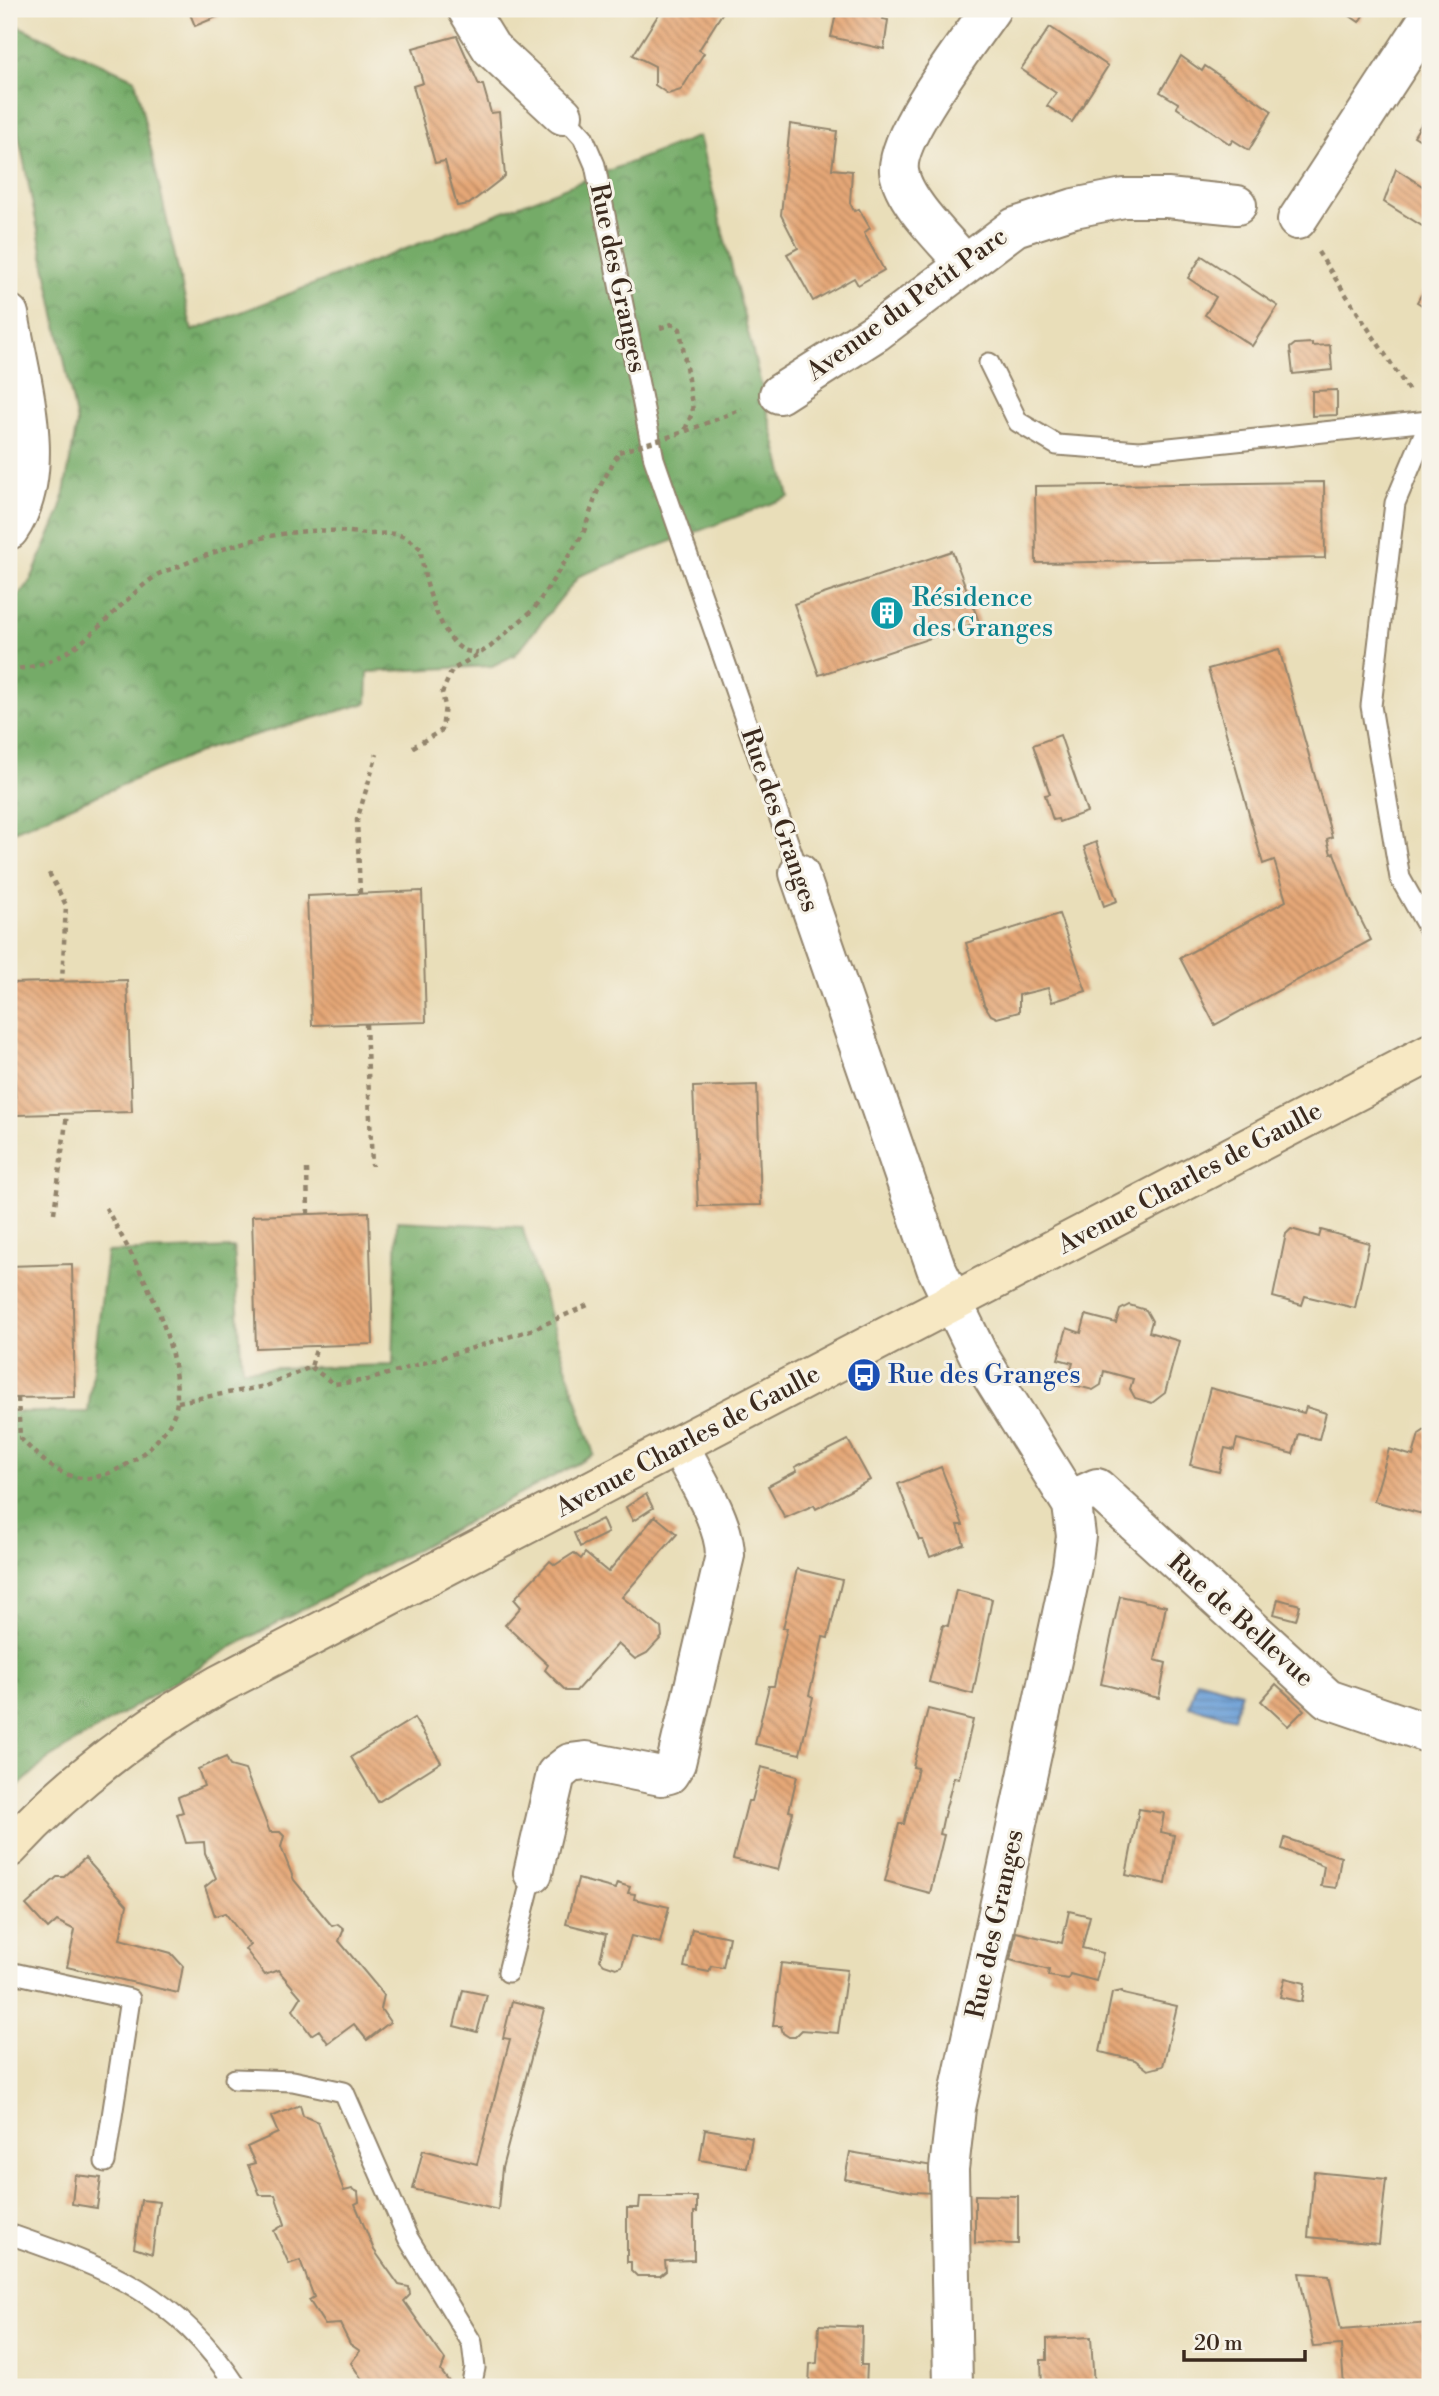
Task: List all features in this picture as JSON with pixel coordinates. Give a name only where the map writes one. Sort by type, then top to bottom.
[{"type":"main road","name":"Avenue Charles de Gaulle","points":[[9,1848],[73,1786],[177,1709],[1430,1053]]},
{"type":"street","name":"Rue des Granges","points":[[467,9],[491,48],[563,115]]},
{"type":"street","points":[[964,262],[913,202],[899,171],[906,135],[991,9]]},
{"type":"street","points":[[1297,220],[1430,16]]},
{"type":"street","name":"Avenue du Petit Parc","points":[[779,394],[876,332],[964,262],[1016,227],[1074,208],[1124,198],[1167,198],[1237,205]]},
{"type":"street","points":[[9,314],[33,449],[19,516],[9,530]]},
{"type":"street","name":"Rue des Granges","points":[[799,873],[936,1268],[979,1356],[1070,1500],[1076,1518],[1072,1567],[956,2108],[949,2169],[953,2387]]},
{"type":"street","points":[[533,1873],[556,1774],[570,1763],[586,1761],[661,1776],[669,1774],[676,1763],[725,1555],[725,1540],[679,1445]]},
{"type":"street","name":"Rue de Bellevue","points":[[1070,1500],[1097,1488],[1328,1699],[1430,1734]]},
{"type":"lane","name":"Rue des Granges","points":[[563,115],[583,137],[595,165],[654,459],[799,873]]},
{"type":"lane","points":[[989,363],[1018,422],[1057,445],[1140,451],[1430,421],[1395,503],[1371,706],[1400,878],[1430,932]]},
{"type":"lane","points":[[508,1972],[533,1873]]},
{"type":"lane","points":[[9,1972],[130,1999],[105,2162]]},
{"type":"lane","points":[[235,2079],[293,2081],[344,2092],[408,2238],[472,2343],[475,2368],[471,2387]]},
{"type":"lane","points":[[9,2234],[89,2262],[137,2287],[178,2316],[204,2340],[237,2387]]},
{"type":"path","points":[[1297,220],[1430,421]]},
{"type":"path","points":[[661,340],[660,327],[671,324],[680,330],[693,411],[684,432]]},
{"type":"path","points":[[413,747],[442,730],[445,706],[442,692],[452,670],[534,609],[583,534],[598,490],[619,452],[684,432],[779,394]]},
{"type":"path","points":[[9,669],[23,669],[65,655],[96,632],[122,603],[161,573],[237,543],[274,534],[308,531],[368,534],[384,531],[406,535],[421,549],[421,573],[449,634],[463,650],[478,653]]},
{"type":"path","points":[[360,893],[357,820],[377,754]]},
{"type":"path","points":[[49,873],[66,905],[62,981]]},
{"type":"path","points":[[366,1024],[372,1167]]},
{"type":"path","points":[[54,1213],[67,1114]]},
{"type":"path","points":[[307,1169],[308,1214]]},
{"type":"path","points":[[18,1398],[20,1438],[49,1467],[83,1478],[130,1465],[159,1440],[178,1402],[172,1362],[153,1292],[105,1206]]},
{"type":"path","points":[[311,1367],[334,1384],[368,1380],[534,1329],[590,1304]]},
{"type":"path","points":[[311,1367],[317,1346]]},
{"type":"path","points":[[178,1402],[266,1386],[311,1367]]},
{"type":"path","points":[[9,1438],[20,1438]]},
{"type":"green space","points":[[9,22],[135,79],[192,331],[699,136],[789,497],[579,576],[515,655],[492,666],[368,672],[367,703],[209,748],[9,833],[9,606],[30,582],[61,509],[77,423],[9,88]]},
{"type":"green space","points":[[397,1221],[522,1227],[594,1455],[232,1647],[48,1759],[9,1795],[9,1412],[88,1412],[107,1252],[234,1248],[242,1369],[393,1365]]},
{"type":"water","points":[[1197,1680],[1241,1692],[1234,1718],[1189,1706]]},
{"type":"building","points":[[188,9],[236,9],[195,26]]},
{"type":"building","points":[[489,9],[508,9],[496,16]]},
{"type":"building","points":[[662,9],[719,9],[723,12],[699,50],[704,53],[681,90],[668,94],[655,85],[655,66],[633,55]]},
{"type":"building","points":[[837,9],[886,9],[883,19],[888,20],[884,49],[831,37]]},
{"type":"building","points":[[1340,9],[1367,9],[1359,22]]},
{"type":"building","points":[[1050,27],[1108,66],[1072,122],[1047,106],[1056,93],[1021,69]]},
{"type":"building","points":[[457,36],[479,85],[483,85],[491,113],[499,112],[505,176],[469,204],[457,206],[445,161],[435,163],[413,86],[423,83],[413,48]]},
{"type":"building","points":[[1181,56],[1202,71],[1205,66],[1272,111],[1249,150],[1233,140],[1230,144],[1177,108],[1178,103],[1160,92]]},
{"type":"building","points":[[1430,63],[1430,78],[1423,74]]},
{"type":"building","points":[[1430,110],[1430,146],[1414,136]]},
{"type":"building","points":[[790,124],[837,131],[832,169],[852,171],[850,203],[854,211],[859,209],[870,228],[864,233],[884,270],[858,285],[854,278],[813,301],[787,254],[798,248],[781,215]]},
{"type":"building","points":[[1396,169],[1430,191],[1430,231],[1384,202]]},
{"type":"building","points":[[1202,256],[1278,306],[1252,346],[1205,315],[1216,297],[1188,278]]},
{"type":"building","points":[[1430,281],[1430,310],[1417,302]]},
{"type":"building","points":[[1312,343],[1312,346],[1330,345],[1332,370],[1293,374],[1290,348],[1295,344]]},
{"type":"building","points":[[1337,390],[1337,415],[1312,416],[1312,391]]},
{"type":"building","points":[[1324,482],[1325,558],[1036,563],[1035,486]]},
{"type":"building","name":"Résidence des Granges","points":[[952,551],[979,622],[819,675],[794,604]]},
{"type":"building","points":[[1279,649],[1332,837],[1327,839],[1331,854],[1334,853],[1351,900],[1371,940],[1215,1025],[1180,958],[1286,901],[1274,860],[1263,864],[1208,669]]},
{"type":"building","points":[[1060,735],[1087,812],[1059,822],[1058,819],[1053,820],[1045,795],[1050,794],[1033,745]]},
{"type":"building","points":[[1096,842],[1117,901],[1104,906],[1084,847]]},
{"type":"building","points":[[422,891],[426,1022],[312,1025],[307,896]]},
{"type":"building","points":[[1059,914],[1086,991],[1052,1002],[1048,988],[1019,995],[1019,1012],[997,1018],[991,1015],[984,1004],[966,943]]},
{"type":"building","points":[[127,980],[132,1112],[16,1115],[11,983]]},
{"type":"building","points":[[757,1085],[761,1205],[698,1206],[693,1087]]},
{"type":"building","points":[[369,1212],[373,1344],[256,1348],[252,1216]]},
{"type":"building","points":[[1291,1229],[1319,1237],[1321,1230],[1369,1243],[1355,1308],[1305,1296],[1302,1305],[1273,1297],[1286,1234]]},
{"type":"building","points":[[72,1264],[75,1397],[9,1398],[9,1266]]},
{"type":"building","points":[[1129,1305],[1146,1310],[1152,1321],[1149,1332],[1179,1341],[1165,1393],[1152,1403],[1135,1398],[1130,1389],[1133,1379],[1104,1371],[1101,1385],[1093,1390],[1073,1385],[1069,1376],[1073,1363],[1058,1359],[1067,1328],[1081,1333],[1086,1315],[1116,1323],[1120,1310]]},
{"type":"building","points":[[1210,1388],[1304,1413],[1306,1407],[1326,1413],[1319,1439],[1299,1434],[1293,1454],[1237,1439],[1234,1450],[1225,1448],[1219,1472],[1190,1465]]},
{"type":"building","points":[[1428,1428],[1430,1516],[1374,1501],[1389,1449],[1413,1456],[1419,1434]]},
{"type":"building","points":[[848,1440],[870,1480],[816,1509],[814,1505],[785,1518],[768,1486],[797,1471],[795,1467]]},
{"type":"building","points":[[941,1467],[963,1525],[958,1525],[964,1544],[930,1557],[923,1540],[919,1540],[898,1484]]},
{"type":"building","points":[[646,1494],[653,1508],[633,1521],[626,1507]]},
{"type":"building","points":[[655,1516],[677,1534],[622,1597],[661,1628],[662,1637],[647,1653],[635,1659],[618,1644],[576,1691],[566,1691],[545,1670],[548,1665],[505,1625],[521,1607],[514,1599],[550,1561],[555,1565],[574,1553],[581,1559],[585,1553],[608,1572]]},
{"type":"building","points":[[602,1519],[608,1533],[580,1547],[574,1533]]},
{"type":"building","points":[[797,1569],[842,1580],[828,1638],[823,1637],[809,1695],[813,1697],[800,1754],[755,1744],[769,1686],[774,1686],[787,1628],[783,1628]]},
{"type":"building","points":[[956,1590],[992,1599],[973,1694],[929,1682],[943,1625],[948,1626]]},
{"type":"building","points":[[1120,1596],[1166,1606],[1155,1660],[1166,1663],[1159,1698],[1101,1684]]},
{"type":"building","points":[[1278,1599],[1300,1605],[1296,1620],[1274,1614]]},
{"type":"building","points":[[1276,1684],[1304,1710],[1288,1726],[1261,1701]]},
{"type":"building","points":[[928,1709],[973,1720],[959,1778],[954,1777],[944,1815],[940,1834],[944,1835],[930,1893],[885,1881],[899,1824],[904,1824],[918,1768],[913,1767]]},
{"type":"building","points":[[414,1718],[441,1762],[378,1802],[351,1757]]},
{"type":"building","points":[[226,1757],[230,1766],[245,1770],[270,1832],[280,1832],[284,1836],[281,1847],[294,1880],[332,1926],[338,1924],[344,1929],[339,1941],[384,1995],[381,2009],[390,2022],[367,2040],[354,2024],[328,2043],[319,2030],[311,2035],[293,2010],[301,1997],[278,1970],[265,1975],[245,1949],[250,1945],[225,1913],[215,1916],[205,1887],[216,1878],[205,1853],[204,1842],[186,1843],[177,1814],[183,1812],[178,1797],[204,1786],[198,1769]]},
{"type":"building","points":[[761,1767],[797,1776],[789,1811],[793,1812],[778,1870],[733,1859],[748,1801],[752,1801]]},
{"type":"building","points":[[1139,1809],[1164,1813],[1161,1832],[1174,1835],[1166,1884],[1126,1875]]},
{"type":"building","points":[[1285,1838],[1341,1857],[1336,1888],[1321,1886],[1324,1866],[1282,1849]]},
{"type":"building","points":[[85,1858],[127,1905],[120,1939],[171,1953],[183,1966],[178,1993],[67,1967],[75,1930],[57,1921],[48,1929],[26,1905],[57,1877],[64,1877]]},
{"type":"building","points":[[578,1879],[615,1889],[617,1883],[630,1887],[628,1893],[635,1894],[634,1899],[669,1907],[660,1943],[631,1936],[622,1966],[616,1968],[604,1964],[600,1960],[606,1934],[566,1924]]},
{"type":"building","points":[[1069,1911],[1090,1916],[1082,1948],[1103,1953],[1096,1981],[1070,1974],[1068,1979],[1048,1976],[1049,1970],[1010,1960],[1016,1932],[1062,1943]]},
{"type":"building","points":[[692,1929],[729,1937],[723,1968],[711,1966],[709,1972],[684,1967]]},
{"type":"building","points":[[781,1963],[847,1970],[838,2033],[802,2030],[795,2037],[789,2037],[783,2033],[781,2026],[773,2026]]},
{"type":"building","points":[[1285,1978],[1305,1983],[1302,2002],[1280,1997]]},
{"type":"building","points":[[463,1990],[487,1995],[477,2032],[454,2026]]},
{"type":"building","points":[[1122,1991],[1123,1994],[1177,2006],[1163,2066],[1148,2070],[1135,2060],[1100,2052],[1112,1993]]},
{"type":"building","points":[[512,2001],[544,2009],[502,2168],[498,2210],[413,2189],[423,2150],[477,2164],[510,2039],[503,2038]]},
{"type":"building","points":[[300,2105],[303,2116],[318,2122],[344,2191],[352,2189],[358,2192],[359,2202],[355,2204],[374,2250],[399,2285],[409,2287],[410,2295],[404,2301],[445,2360],[441,2371],[450,2383],[445,2387],[417,2387],[415,2384],[410,2387],[367,2387],[351,2363],[360,2351],[350,2344],[340,2324],[325,2325],[309,2300],[314,2297],[300,2260],[289,2264],[274,2231],[285,2224],[275,2195],[260,2195],[248,2165],[255,2163],[247,2147],[278,2133],[271,2117]]},
{"type":"building","points":[[705,2129],[752,2137],[747,2168],[700,2160]]},
{"type":"building","points":[[850,2152],[933,2166],[934,2193],[914,2192],[845,2179]]},
{"type":"building","points":[[1314,2172],[1386,2179],[1379,2244],[1308,2237]]},
{"type":"building","points":[[75,2175],[101,2178],[97,2208],[72,2204]]},
{"type":"building","points":[[975,2195],[1018,2196],[1018,2244],[975,2243]]},
{"type":"building","points":[[640,2197],[697,2197],[697,2212],[694,2212],[694,2260],[665,2261],[666,2271],[660,2276],[637,2276],[631,2270],[631,2262],[627,2262],[627,2208],[639,2208]]},
{"type":"building","points":[[141,2200],[159,2202],[152,2254],[134,2248]]},
{"type":"building","points":[[1299,2273],[1329,2275],[1341,2330],[1430,2323],[1430,2387],[1344,2387],[1341,2345],[1314,2347]]},
{"type":"building","points":[[819,2325],[862,2327],[861,2365],[867,2365],[866,2387],[809,2387],[810,2364],[817,2363]]},
{"type":"building","points":[[1091,2337],[1094,2387],[1042,2387],[1041,2360],[1047,2360],[1047,2339]]},
{"type":"building","points":[[9,2380],[13,2380],[17,2387],[9,2387]]},
{"type":"place","name":"Résidence des Granges","points":[[887,613]]},
{"type":"place","name":"Rue des Granges","points":[[864,1375]]}]
